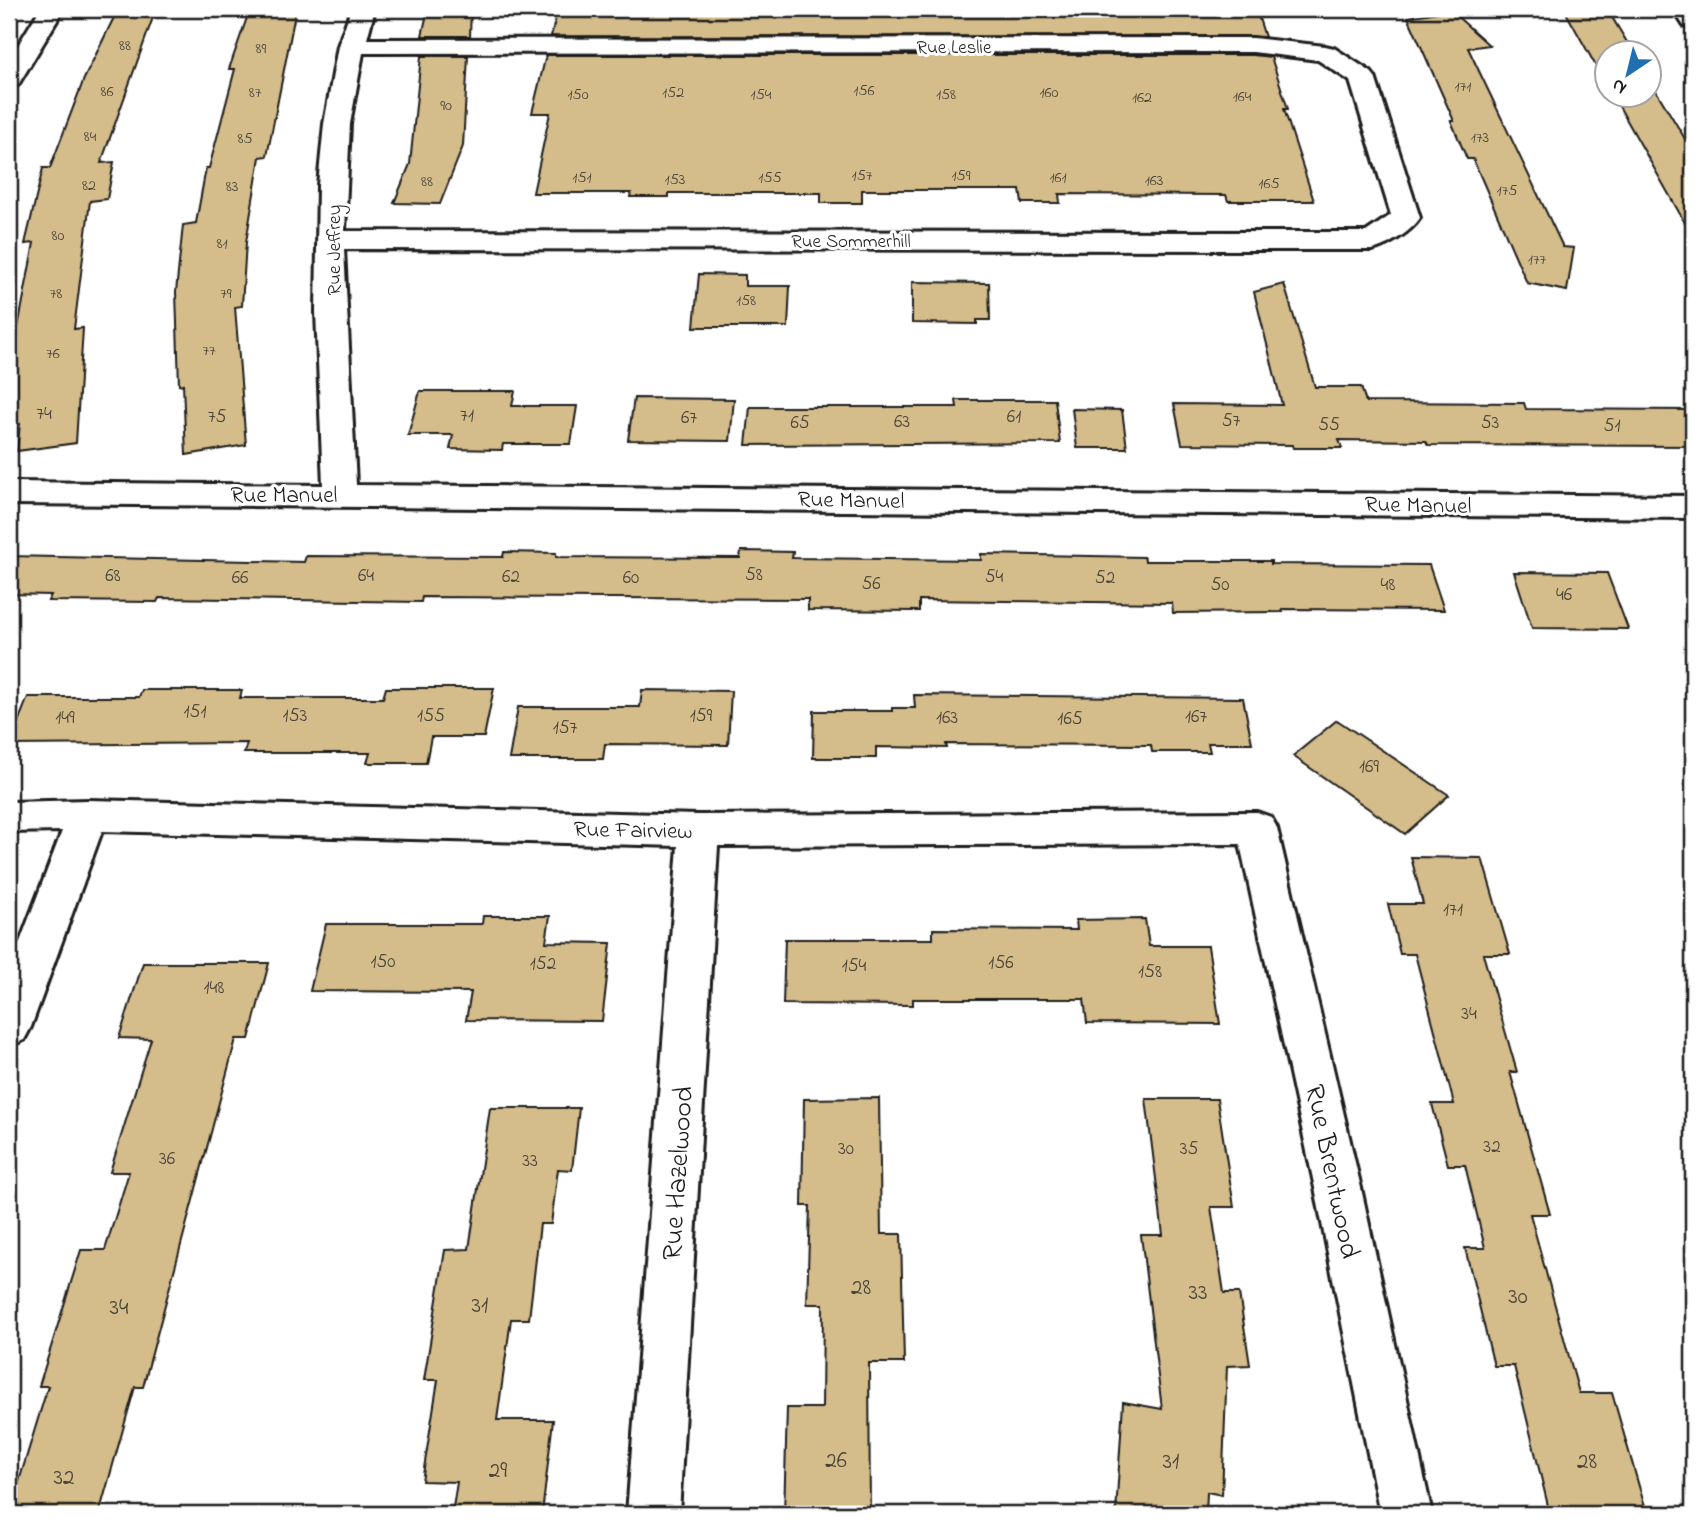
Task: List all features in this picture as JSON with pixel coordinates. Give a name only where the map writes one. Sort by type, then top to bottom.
[{"type":"street","points":[[9,80],[52,9]]},
{"type":"street","name":"Rue Jeffrey","points":[[340,494],[330,240],[337,123],[350,46],[363,9]]},
{"type":"street","points":[[1685,9],[1693,21]]},
{"type":"street","name":"Rue Leslie","points":[[350,46],[1253,45],[1325,53],[1362,77],[1406,218],[1372,241]]},
{"type":"street","name":"Rue Sommerhill","points":[[330,240],[1372,241]]},
{"type":"street","name":"Rue Manuel","points":[[9,493],[1693,507]]},
{"type":"street","points":[[9,1027],[88,815]]},
{"type":"street","name":"Rue Fairview","points":[[9,817],[88,815],[699,831],[1257,828]]},
{"type":"street","name":"Rue Brentwood","points":[[1257,828],[1338,1188],[1406,1514]]},
{"type":"street","name":"Rue Hazelwood","points":[[653,1514],[699,831]]},
{"type":"building","points":[[118,9],[156,9],[101,163],[114,162],[107,199],[90,201],[74,329],[83,328],[76,443],[17,451],[20,424],[9,426],[9,375],[34,243],[25,244],[43,168],[50,168],[84,79]]},
{"type":"building","points":[[250,9],[296,9],[267,156],[260,157],[246,242],[242,306],[235,307],[246,445],[186,455],[183,384],[179,385],[176,292],[183,225],[196,223],[206,168],[209,168],[235,69],[229,69]]},
{"type":"building","points":[[428,9],[471,9],[470,36],[422,36]]},
{"type":"building","points":[[558,9],[1256,9],[1265,37],[551,36]]},
{"type":"building","points":[[1564,9],[1607,9],[1625,38],[1594,38],[1594,63]]},
{"type":"building","points":[[1450,10],[1489,45],[1468,48],[1563,247],[1574,248],[1567,291],[1527,283],[1473,159],[1467,159],[1451,121],[1454,121],[1408,17]]},
{"type":"building","points":[[546,55],[1271,57],[1288,109],[1284,109],[1314,201],[1228,201],[1226,195],[1059,194],[1060,203],[1022,203],[1020,190],[862,190],[862,203],[821,203],[821,193],[669,193],[669,197],[630,197],[631,193],[533,193],[550,113],[532,113]]},
{"type":"building","points":[[421,56],[468,56],[463,146],[440,204],[394,203],[410,164]]},
{"type":"building","points":[[1664,104],[1693,152],[1693,237],[1620,108],[1664,108]]},
{"type":"building","points":[[699,274],[745,275],[745,286],[790,286],[788,327],[694,327]]},
{"type":"building","points":[[912,282],[989,283],[990,320],[977,320],[977,324],[912,323]]},
{"type":"building","points":[[1284,284],[1315,387],[1361,387],[1366,402],[1524,403],[1526,409],[1693,410],[1693,446],[1428,445],[1426,441],[1339,440],[1342,448],[1182,444],[1174,404],[1282,405],[1254,292]]},
{"type":"building","points":[[420,391],[515,391],[512,406],[577,406],[571,444],[503,444],[502,450],[450,449],[453,435],[408,435]]},
{"type":"building","points":[[634,398],[734,399],[730,441],[628,440]]},
{"type":"building","points":[[956,400],[1055,400],[1060,443],[746,445],[750,407],[957,407]]},
{"type":"building","points":[[1072,409],[1122,410],[1127,448],[1077,448]]},
{"type":"building","points":[[741,551],[793,552],[792,558],[981,560],[981,554],[1144,557],[1145,561],[1429,565],[1444,610],[1282,609],[1283,612],[1173,613],[1172,603],[919,600],[919,611],[808,610],[808,599],[422,597],[421,602],[159,598],[157,602],[48,601],[51,595],[9,594],[9,556],[304,562],[306,556],[503,557],[504,552],[556,553],[556,557],[740,558]]},
{"type":"building","points":[[1514,572],[1607,573],[1628,629],[1532,628]]},
{"type":"building","points":[[386,688],[494,688],[484,737],[431,737],[426,763],[367,763],[370,753],[244,753],[247,743],[9,745],[28,697],[139,697],[142,690],[242,690],[240,698],[383,698]]},
{"type":"building","points":[[642,690],[731,691],[728,745],[605,744],[603,759],[509,759],[518,707],[640,707]]},
{"type":"building","points":[[914,695],[1243,698],[1252,743],[1208,743],[1210,752],[1152,752],[1151,745],[946,744],[947,748],[876,747],[876,758],[813,758],[814,711],[892,711],[892,708],[915,708]]},
{"type":"building","points":[[1337,720],[1449,795],[1405,834],[1293,756]]},
{"type":"building","points":[[1411,857],[1482,858],[1510,954],[1483,954],[1517,1072],[1510,1072],[1550,1214],[1530,1214],[1579,1393],[1612,1393],[1647,1514],[1550,1514],[1514,1366],[1494,1366],[1465,1248],[1485,1248],[1465,1165],[1448,1165],[1432,1104],[1454,1104],[1415,954],[1400,954],[1388,904],[1423,904]]},
{"type":"building","points":[[483,916],[550,916],[546,942],[611,943],[602,1021],[466,1020],[471,992],[310,991],[326,924],[482,924]]},
{"type":"building","points":[[1145,919],[1149,946],[1208,946],[1220,1024],[1087,1023],[1084,999],[913,999],[913,1005],[783,1004],[785,939],[933,939],[933,929],[1077,930],[1076,920]]},
{"type":"building","points":[[143,963],[269,963],[249,1039],[236,1039],[143,1387],[135,1387],[99,1514],[9,1514],[48,1386],[39,1386],[81,1250],[105,1250],[129,1172],[110,1172],[151,1039],[119,1038]]},
{"type":"building","points":[[879,1098],[881,1234],[901,1234],[904,1363],[869,1363],[870,1514],[784,1514],[787,1408],[822,1408],[823,1304],[807,1304],[810,1206],[802,1206],[804,1099]]},
{"type":"building","points":[[1146,1099],[1217,1099],[1234,1207],[1211,1207],[1224,1293],[1239,1293],[1250,1365],[1227,1366],[1222,1495],[1207,1492],[1206,1514],[1116,1514],[1123,1402],[1162,1409],[1141,1235],[1163,1235]]},
{"type":"building","points":[[490,1108],[579,1108],[572,1170],[558,1169],[551,1224],[540,1224],[529,1319],[511,1319],[497,1420],[553,1420],[542,1514],[452,1514],[457,1482],[422,1481],[438,1380],[424,1380],[445,1250],[469,1249]]}]
